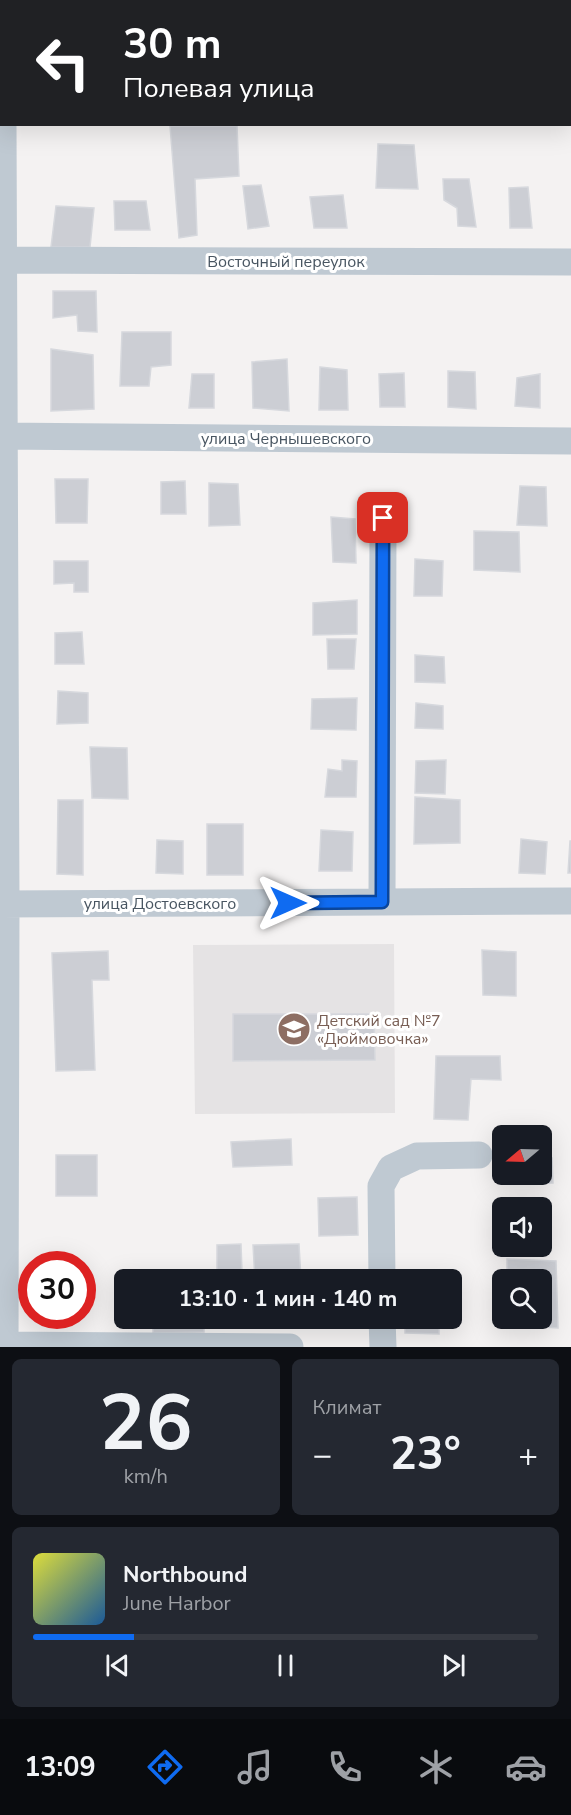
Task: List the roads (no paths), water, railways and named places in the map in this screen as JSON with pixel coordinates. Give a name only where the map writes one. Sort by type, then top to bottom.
[{"type":"street","points":[[3,126],[1,260],[3,1345],[290,1347]]},
{"type":"street","name":"Восточный переулок","points":[[1,260],[571,262]]},
{"type":"street","name":"улица Чернышевского","points":[[2,436],[571,441]]},
{"type":"street","points":[[382,902],[383,518]]},
{"type":"street","name":"улица Достоевского","points":[[3,904],[571,902]]},
{"type":"street","points":[[382,1269],[381,1186],[391,1168],[417,1156],[479,1155]]},
{"type":"street","points":[[382,1329],[383,1347]]},
{"type":"place","name":"Детский сад №7 «Дюймовочка»","points":[[294,1029]]}]
